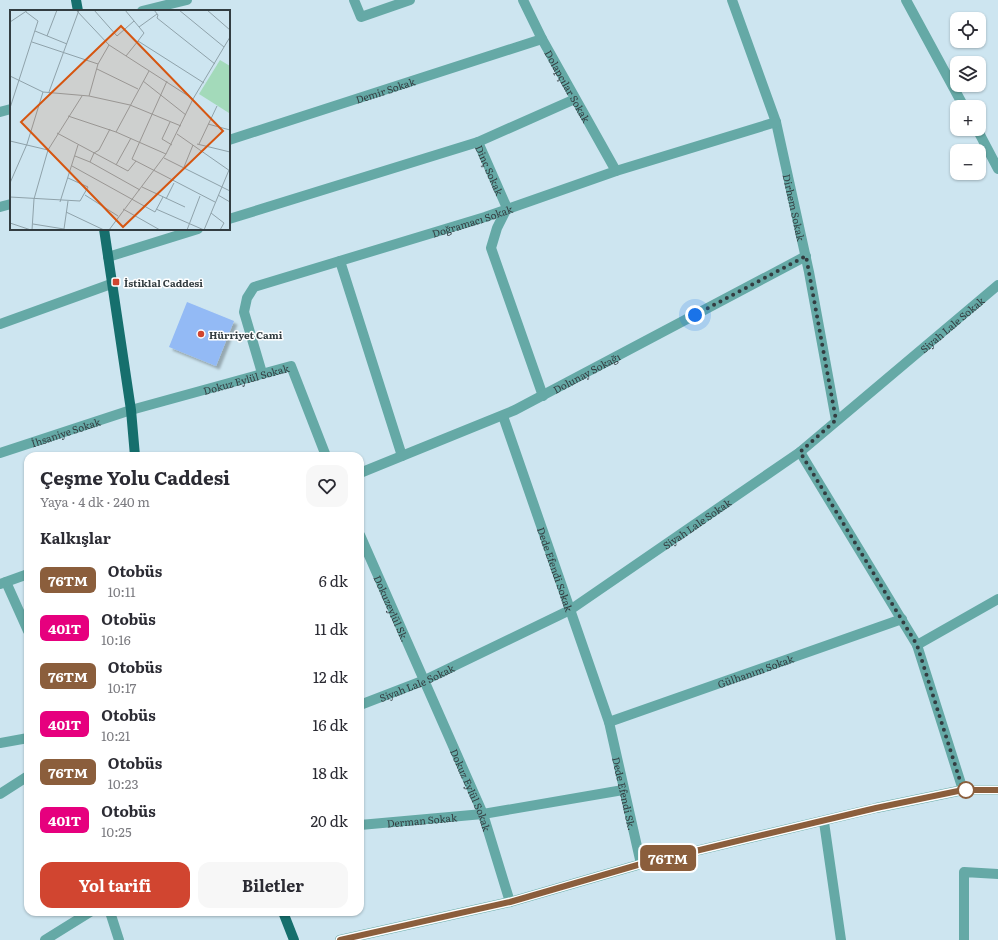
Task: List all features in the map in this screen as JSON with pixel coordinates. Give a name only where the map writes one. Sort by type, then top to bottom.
[{"type":"main road","points":[[76,0],[78,10]]},
{"type":"main road","points":[[104,230],[131,410],[135,452]]},
{"type":"main road","points":[[285,916],[294,940]]},
{"type":"street","points":[[146,10],[187,0]]},
{"type":"street","points":[[354,0],[361,17],[410,0]]},
{"type":"street","name":"Dolapçılar Sokak","points":[[523,0],[542,39],[616,171]]},
{"type":"street","name":"Dirhem Sokak","points":[[732,0],[776,122],[806,256],[836,420]]},
{"type":"street","points":[[906,0],[960,100]]},
{"type":"street","name":"Demir Sokak","points":[[230,140],[542,39]]},
{"type":"street","points":[[478,142],[575,99]]},
{"type":"street","points":[[0,112],[10,109]]},
{"type":"street","name":"Doğramacı Sokak","points":[[262,373],[244,312],[247,298],[254,287],[485,217],[507,208],[616,171],[776,122]]},
{"type":"street","points":[[981,136],[998,168]]},
{"type":"street","name":"Dinç Sokak","points":[[230,219],[478,142],[507,208],[497,228],[491,248],[543,396]]},
{"type":"street","points":[[0,207],[10,204]]},
{"type":"street","points":[[108,257],[195,230]]},
{"type":"street","name":"Dolunay Sokağı","points":[[364,471],[503,416],[806,256]]},
{"type":"street","points":[[340,261],[402,456]]},
{"type":"street","points":[[0,324],[111,284]]},
{"type":"street","name":"Siyah Lale Sokak","points":[[364,703],[425,680],[570,610],[800,452],[998,284]]},
{"type":"street","name":"Dokuz Eylül Sokak","points":[[131,410],[291,366],[324,452]]},
{"type":"street","name":"İhsaniye Sokak","points":[[0,453],[131,410]]},
{"type":"street","name":"Dede Efendi Sokak","points":[[503,416],[609,722]]},
{"type":"street","points":[[800,452],[917,645],[963,790]]},
{"type":"street","name":"Dokuzeylül Sk.","points":[[364,544],[425,680]]},
{"type":"street","points":[[24,575],[3,583],[24,623]]},
{"type":"street","points":[[917,645],[998,599]]},
{"type":"street","name":"Gülhanım Sokak","points":[[609,722],[902,619]]},
{"type":"street","name":"Dokuz Eylül Sokak","points":[[425,680],[483,814],[510,902]]},
{"type":"street","name":"Dede Efendi Sk.","points":[[609,722],[623,790],[641,864]]},
{"type":"street","points":[[0,743],[24,739]]},
{"type":"street","points":[[0,794],[24,779]]},
{"type":"street","points":[[483,814],[623,790]]},
{"type":"street","points":[[340,940],[510,902],[641,864],[824,822],[876,808],[963,790],[998,790]]},
{"type":"street","name":"Derman Sokak","points":[[364,825],[483,814]]},
{"type":"street","points":[[824,822],[841,940]]},
{"type":"street","points":[[964,940],[964,872],[998,874]]},
{"type":"street","points":[[45,940],[84,916]]},
{"type":"street","points":[[111,916],[119,940]]},
{"type":"building","name":"Hürriyet Cami","points":[[187,302],[234,321],[216,366],[169,347]]},
{"type":"bus line","name":"76TM","points":[[340,940],[510,902],[641,864],[824,822],[876,808],[963,790],[998,790]]},
{"type":"place","name":"İstiklal Caddesi","points":[[116,282]]},
{"type":"place","name":"Hürriyet Cami","points":[[201,334]]},
{"type":"route","points":[[695,315],[806,256],[836,420],[800,452],[917,645],[963,790],[966,790]]}]
